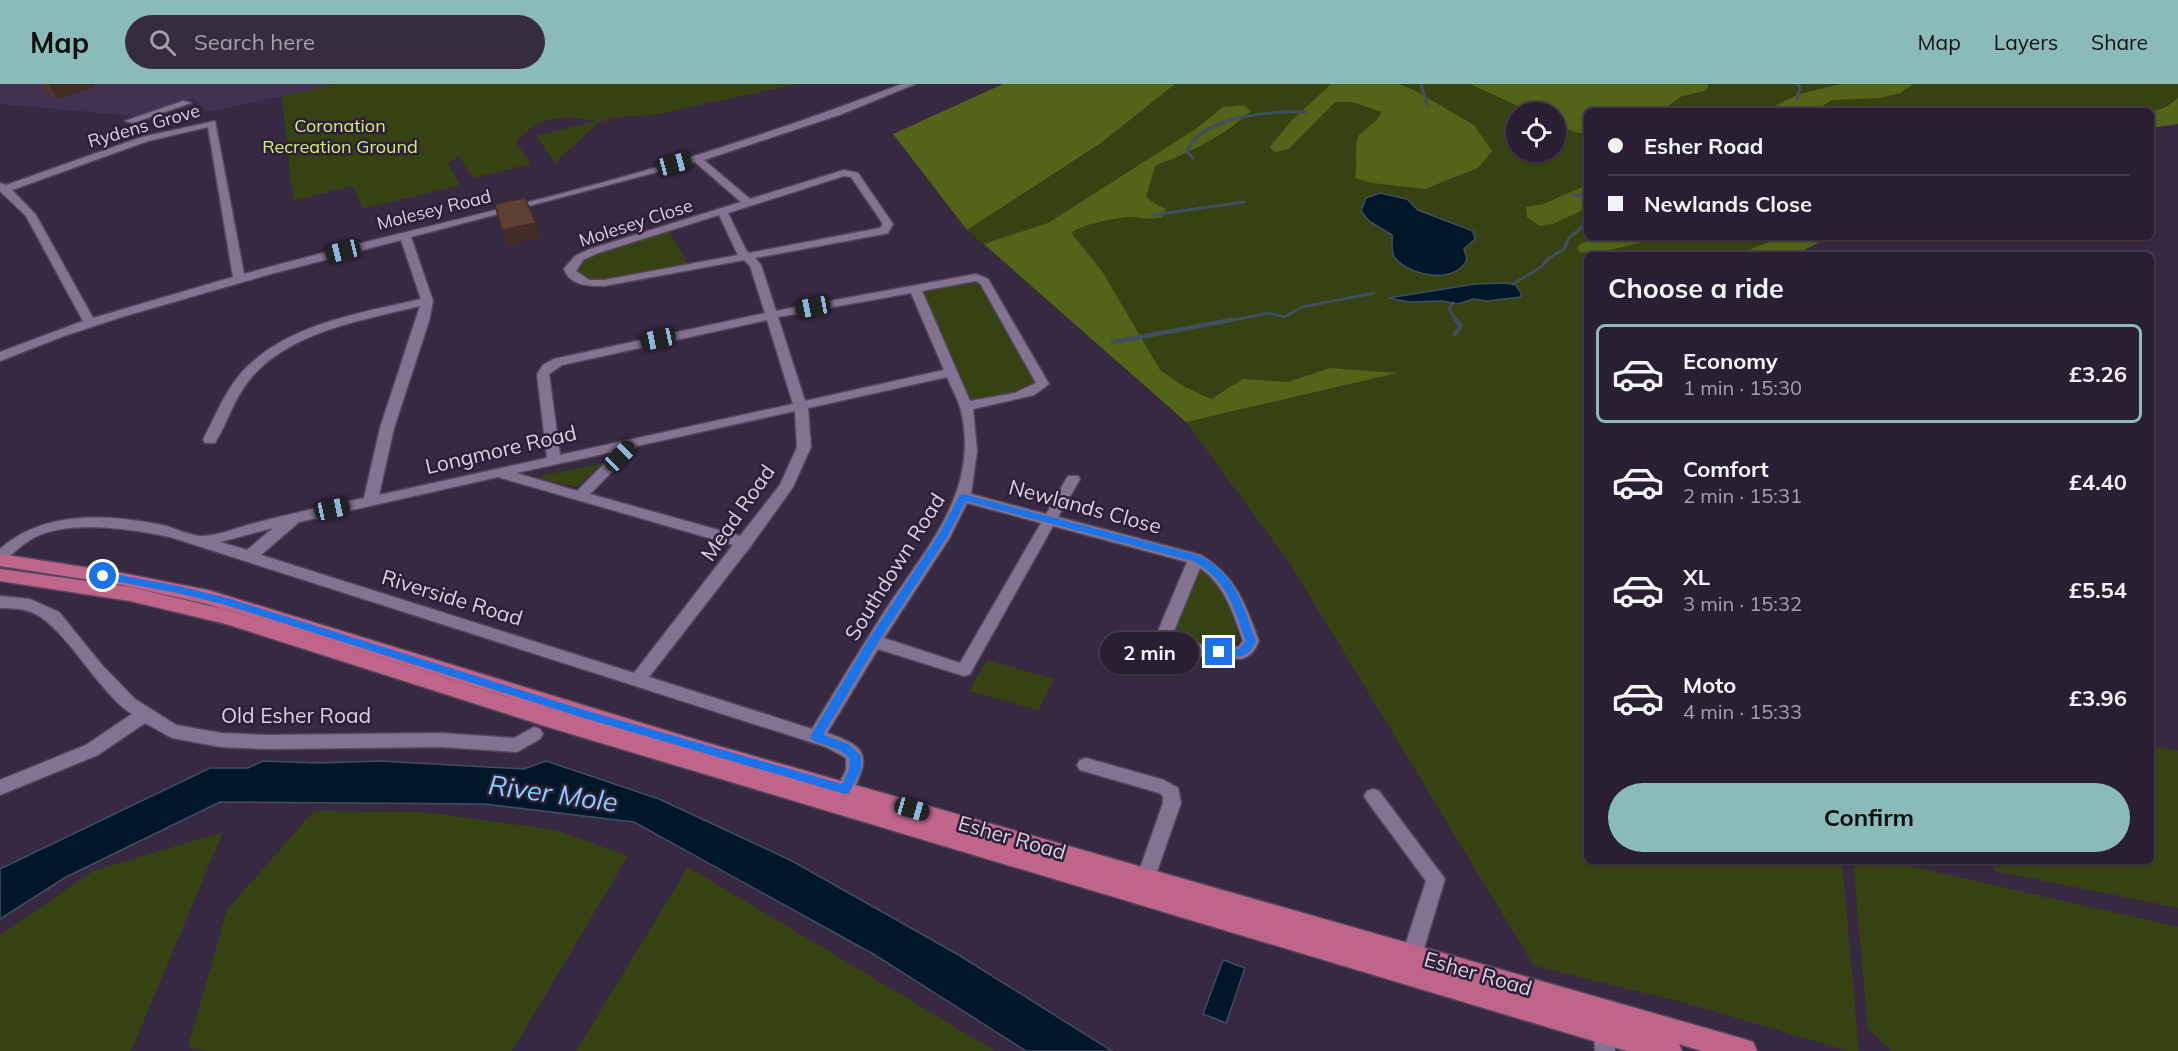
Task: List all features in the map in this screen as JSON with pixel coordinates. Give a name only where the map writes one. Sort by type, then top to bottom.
[{"type":"main road","name":"Esher Road","points":[[0,559],[139,582],[208,597],[584,714],[1744,1051]]},
{"type":"main road","name":"Esher Road","points":[[0,575],[130,594],[227,617],[559,722],[1604,1041],[1669,1051]]},
{"type":"street","name":"Molesey Road","points":[[0,357],[89,322],[239,278],[696,158],[854,106],[910,84]]},
{"type":"street","points":[[130,121],[159,124],[186,103]]},
{"type":"street","name":"Rydens Grove","points":[[2,188],[159,124],[212,123],[239,278]]},
{"type":"street","points":[[696,158],[750,204]]},
{"type":"street","name":"Molesey Close","points":[[850,174],[854,175],[870,196],[888,227],[876,234],[604,284],[586,283],[571,273],[570,269],[574,262],[594,251],[723,213],[837,175],[850,174]]},
{"type":"street","points":[[2,188],[31,215],[89,322]]},
{"type":"street","name":"Molesey Close","points":[[723,213],[741,251],[747,257]]},
{"type":"street","points":[[370,501],[387,428],[423,321],[427,302],[405,236]]},
{"type":"street","name":"Mead Road","points":[[638,679],[786,487],[804,447],[801,407],[755,265],[747,257]]},
{"type":"street","points":[[554,459],[543,374],[547,368],[566,359],[772,315],[970,277],[981,278],[1042,380],[1041,388],[1031,392],[966,406]]},
{"type":"street","name":"Southdown Road","points":[[816,737],[873,641],[944,535],[963,497],[970,448],[970,425],[966,406],[915,288]]},
{"type":"street","points":[[210,440],[232,395],[247,373],[275,351],[301,336],[427,302]]},
{"type":"street","name":"Longmore Road","points":[[203,541],[554,459],[950,373]]},
{"type":"street","points":[[579,497],[634,442]]},
{"type":"street","points":[[499,473],[745,543]]},
{"type":"street","points":[[873,641],[964,670],[1073,479]]},
{"type":"street","name":"Newlands Close","points":[[963,497],[1196,559],[1216,569],[1233,593],[1251,641],[1248,648],[1241,653],[1175,649],[1166,646],[1163,638],[1196,559]]},
{"type":"street","points":[[250,556],[294,518]]},
{"type":"street","name":"Riverside Road","points":[[0,559],[33,532],[68,525],[141,526],[203,541],[844,747],[855,756],[855,770],[845,790]]},
{"type":"street","name":"Old Esher Road","points":[[0,602],[30,605],[53,616],[118,693],[144,715],[172,730],[243,742],[441,740],[517,745],[534,734]]},
{"type":"street","points":[[0,788],[92,750],[144,715]]},
{"type":"street","points":[[1086,765],[1164,787],[1172,793],[1172,803],[1146,877]]},
{"type":"street","points":[[1373,796],[1436,879],[1413,955]]},
{"type":"shaded area","points":[[0,84],[337,84],[208,112],[193,98],[134,116],[0,104]]},
{"type":"green space","name":"Coronation Recreation Ground","points":[[337,84],[798,84],[654,115],[618,117],[599,122],[555,163],[536,136],[596,121],[573,118],[552,119],[533,126],[516,142],[531,164],[473,178],[459,156],[448,163],[460,185],[363,209],[353,186],[293,201],[282,96]]},
{"type":"green space","points":[[1003,84],[1175,84],[1101,143],[967,230],[893,134]]},
{"type":"green space","points":[[1175,84],[2178,84],[2178,98],[2166,107],[2154,111],[2154,108],[1584,108],[1584,240],[1804,240],[1779,252],[1584,252],[1584,864],[1842,864],[1859,1051],[1849,1051],[1682,1002],[1534,966],[1291,565],[1186,422],[967,230],[1101,143]]},
{"type":"green space","points":[[1331,84],[1399,84],[1412,89],[1474,125],[1492,151],[1478,168],[1425,189],[1372,183],[1355,178],[1358,136],[1377,120],[1382,112],[1352,102],[1335,102],[1289,149],[1275,152],[1270,147],[1291,121]]},
{"type":"green space","points":[[1470,84],[1708,84],[1705,91],[1682,96],[1665,108],[1584,108],[1584,134],[1566,128],[1566,102],[1509,102]]},
{"type":"green space","points":[[1840,84],[1914,84],[1900,93],[1881,98],[1832,100],[1819,108],[1770,108],[1799,94]]},
{"type":"green space","points":[[2178,98],[2178,124],[2154,128],[2154,111],[2166,107]]},
{"type":"green space","points":[[1244,105],[1251,111],[1229,129],[1155,166],[1146,197],[1166,209],[1162,217],[1151,219],[1126,217],[1091,224],[1071,233],[1102,271],[1160,370],[1185,387],[1211,399],[1243,379],[1288,382],[1330,368],[1397,373],[1186,422],[984,244],[1048,223],[1197,128],[1223,107]]},
{"type":"green space","points":[[1584,186],[1584,209],[1553,224],[1539,226],[1527,217],[1526,207],[1543,204]]},
{"type":"green space","points":[[668,229],[690,268],[586,283],[571,265],[579,258]]},
{"type":"green space","points":[[1592,240],[1651,240],[1602,252],[1579,252],[1577,248],[1580,244]]},
{"type":"green space","points":[[1773,240],[1824,240],[1800,252],[1744,252]]},
{"type":"green space","points":[[981,278],[1041,388],[966,406],[915,288]]},
{"type":"green space","points":[[603,463],[577,487],[538,478],[539,476]]},
{"type":"green space","points":[[1203,571],[1216,582],[1222,591],[1235,623],[1238,641],[1231,647],[1181,645],[1175,640],[1173,632],[1197,572]]},
{"type":"green space","points":[[987,660],[1054,679],[1038,710],[969,691]]},
{"type":"green space","points":[[2154,747],[2178,751],[2178,908],[1995,871],[1994,864],[2154,864]]},
{"type":"green space","points":[[314,811],[423,812],[556,830],[628,856],[512,1051],[207,1051],[188,1047],[227,910]]},
{"type":"green space","points":[[223,832],[131,1051],[0,1051],[0,935],[93,871]]},
{"type":"green space","points":[[1853,864],[1901,864],[2178,927],[2178,1051],[1892,1051],[1868,1029]]},
{"type":"green space","points":[[688,867],[995,1051],[576,1051]]},
{"type":"water","points":[[1380,193],[1407,199],[1418,210],[1473,231],[1475,239],[1464,249],[1467,259],[1462,267],[1444,275],[1432,275],[1411,269],[1395,258],[1392,249],[1392,235],[1369,221],[1361,211],[1366,198]]},
{"type":"water","points":[[1475,284],[1516,285],[1521,297],[1487,301],[1473,299],[1458,304],[1442,301],[1410,302],[1388,298]]},
{"type":"water","name":"River Mole","points":[[263,761],[318,763],[380,761],[524,769],[546,761],[659,799],[792,861],[957,954],[1112,1051],[1026,1051],[875,955],[634,822],[484,804],[220,802],[66,877],[0,919],[0,869],[210,768],[248,768]]},
{"type":"water","points":[[1223,960],[1245,968],[1226,1023],[1203,1014]]},
{"type":"building","points":[[525,198],[536,223],[502,230],[495,204]]},
{"type":"waterway","points":[[1421,84],[1427,105]]},
{"type":"waterway","points":[[1797,84],[1800,87],[1797,99]]},
{"type":"waterway","points":[[1193,158],[1187,152],[1195,140],[1207,130],[1222,123],[1257,114],[1306,112]]},
{"type":"waterway","points":[[1573,195],[1584,196]]},
{"type":"waterway","points":[[1153,215],[1244,202]]},
{"type":"waterway","points":[[1513,284],[1541,267],[1548,259],[1564,249],[1569,238],[1584,222]]},
{"type":"waterway","points":[[1223,322],[1269,313],[1284,317],[1302,307],[1374,293]]},
{"type":"waterway","points":[[1453,303],[1449,309],[1457,322]]},
{"type":"waterway","points":[[1113,342],[1231,320]]},
{"type":"waterway","points":[[1455,334],[1461,326],[1456,320]]},
{"type":"route","points":[[103,576],[227,602],[584,714],[845,790],[855,770],[855,756],[844,747],[816,737],[873,641],[944,535],[963,497],[1196,559],[1216,569],[1233,593],[1251,641],[1248,648],[1241,653],[1219,652]]}]
